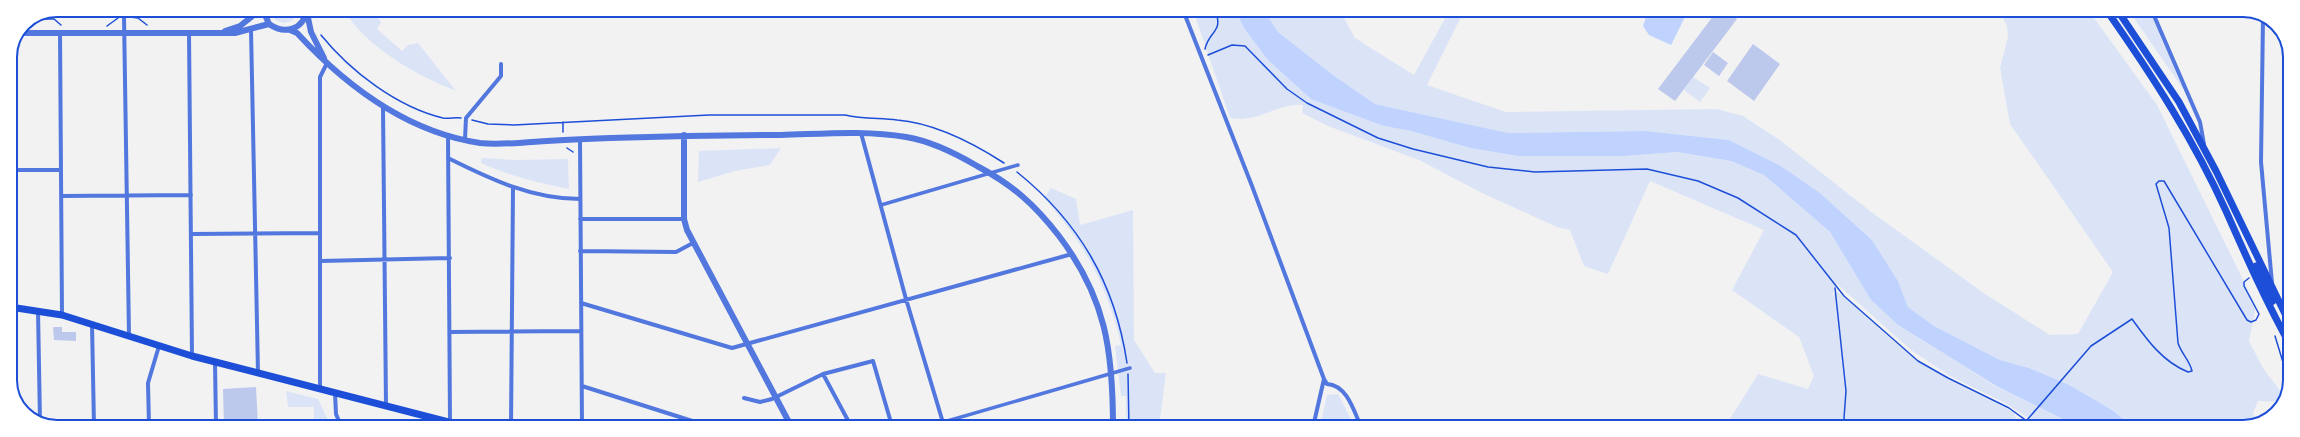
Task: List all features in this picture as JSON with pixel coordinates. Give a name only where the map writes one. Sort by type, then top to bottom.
[{"type":"main road","points":[[2111,17],[2166,98],[2227,212],[2270,306],[2283,331]]},
{"type":"main road","points":[[2122,17],[2180,102],[2205,149],[2283,309]]},
{"type":"main road","points":[[2227,212],[2236,225],[2273,301]]},
{"type":"main road","points":[[17,309],[62,315],[92,323],[192,356],[442,420]]},
{"type":"street","points":[[124,17],[129,336]]},
{"type":"street","points":[[219,32],[240,26],[251,17]]},
{"type":"street","points":[[266,17],[269,24],[275,28],[290,30],[297,33],[327,63],[358,90],[383,108],[419,125],[482,143],[684,135],[861,133],[907,137],[947,149],[991,174],[1022,194],[1048,222],[1084,272],[1098,306],[1107,337],[1112,373],[1114,420]]},
{"type":"street","points":[[290,30],[300,25],[304,17]]},
{"type":"street","points":[[308,17],[311,32],[327,63]]},
{"type":"street","points":[[1187,17],[1324,379],[1327,384],[1337,386],[1343,391],[1358,420]]},
{"type":"street","points":[[2155,17],[2200,122],[2205,149]]},
{"type":"street","points":[[2263,22],[2261,162],[2272,287]]},
{"type":"street","points":[[26,32],[62,29],[124,34],[219,32],[250,30],[269,24]]},
{"type":"street","points":[[62,29],[60,170],[62,315]]},
{"type":"street","points":[[250,30],[258,373]]},
{"type":"street","points":[[189,33],[192,356]]},
{"type":"street","points":[[320,389],[320,77],[327,63]]},
{"type":"street","points":[[464,139],[466,118],[501,76],[501,64]]},
{"type":"street","points":[[383,108],[386,405]]},
{"type":"street","points":[[861,133],[906,299],[942,420]]},
{"type":"street","points":[[448,134],[450,420]]},
{"type":"street","points":[[684,135],[684,219],[693,243],[789,420]]},
{"type":"street","points":[[580,139],[582,420]]},
{"type":"street","points":[[448,158],[513,188],[555,198],[580,200]]},
{"type":"street","points":[[881,205],[1018,165]]},
{"type":"street","points":[[17,170],[60,170]]},
{"type":"street","points":[[511,420],[513,188]]},
{"type":"street","points":[[61,196],[191,195]]},
{"type":"street","points":[[580,219],[684,219]]},
{"type":"street","points":[[192,234],[320,233]]},
{"type":"street","points":[[580,251],[676,252],[693,243]]},
{"type":"street","points":[[581,303],[732,348],[1072,254]]},
{"type":"street","points":[[320,261],[385,258],[450,258]]},
{"type":"street","points":[[38,311],[40,416]]},
{"type":"street","points":[[92,323],[94,420]]},
{"type":"street","points":[[450,332],[511,330],[581,331]]},
{"type":"street","points":[[149,420],[148,383],[159,346]]},
{"type":"street","points":[[744,398],[760,402],[776,397],[824,374],[873,361],[890,420]]},
{"type":"street","points":[[215,362],[216,420]]},
{"type":"street","points":[[960,420],[1129,368]]},
{"type":"street","points":[[824,374],[848,420]]},
{"type":"street","points":[[1315,420],[1324,379]]},
{"type":"street","points":[[582,386],[689,420]]},
{"type":"street","points":[[335,393],[336,414],[338,420]]},
{"type":"path","points":[[102,26],[108,26],[116,18],[122,17]]},
{"type":"path","points":[[127,17],[138,18],[147,25],[153,27]]},
{"type":"path","points":[[1205,50],[1208,41],[1218,28],[1219,22],[1217,17]]},
{"type":"path","points":[[46,19],[54,19],[62,29]]},
{"type":"path","points":[[318,30],[345,59],[385,92],[406,103],[442,118],[463,118]]},
{"type":"path","points":[[1207,55],[1232,45],[1245,46],[1288,89],[1307,103],[1378,138],[1413,150],[1488,167],[1535,172],[1647,169],[1698,181],[1738,198],[1796,235],[1835,286],[1918,361],[1948,378],[2010,408],[2025,420]]},
{"type":"path","points":[[474,120],[488,124],[514,125],[702,116],[845,115],[861,119],[897,120],[937,130],[956,137],[986,151],[1011,167],[1052,203],[1081,239],[1094,260],[1114,307],[1121,331],[1129,368],[1129,420]]},
{"type":"path","points":[[2027,420],[2084,352],[2132,319],[2157,351],[2181,369],[2188,372],[2192,371],[2191,366],[2181,353],[2178,343],[2168,228],[2156,184],[2159,181],[2164,181],[2247,320],[2251,322],[2256,320],[2259,314],[2244,286],[2244,282],[2250,277],[2253,284]]},
{"type":"path","points":[[1835,286],[1846,391],[1845,420]]},
{"type":"path","points":[[2274,332],[2283,362]]},
{"type":"shaded area","points":[[274,17],[295,17],[292,21],[283,23],[275,20]]},
{"type":"shaded area","points":[[349,17],[377,17],[381,22],[377,29],[402,51],[408,45],[418,43],[456,91],[425,77],[394,59],[379,48],[354,24]]},
{"type":"shaded area","points":[[1195,17],[1238,17],[1244,28],[1384,126],[1411,131],[1470,148],[1518,156],[1625,156],[1677,152],[1731,161],[1764,175],[1830,232],[1871,300],[1898,325],[1997,387],[2065,420],[2031,420],[2005,403],[1950,376],[1911,350],[1837,284],[1831,297],[1836,291],[1899,346],[1920,362],[1960,385],[2014,412],[2016,420],[1729,420],[1758,374],[1808,389],[1814,376],[1799,337],[1732,290],[1764,230],[1650,181],[1608,274],[1584,266],[1570,230],[1557,227],[1482,193],[1419,160],[1328,126],[1302,113],[1303,105],[1284,107],[1249,118],[1230,118]]},
{"type":"shaded area","points":[[1268,17],[1343,17],[1355,38],[1414,75],[1446,17],[1461,17],[1427,85],[1506,112],[1717,109],[1743,116],[1781,141],[1870,211],[1985,294],[2050,335],[2078,334],[2113,272],[2010,124],[2000,68],[2008,37],[2007,26],[2002,17],[2093,17],[2157,105],[2256,306],[2249,341],[2263,368],[2281,392],[2280,395],[2276,402],[2258,401],[2253,413],[2254,418],[2248,420],[2124,420],[2112,410],[2029,368],[2000,360],[1934,326],[1908,307],[1898,281],[1872,240],[1820,193],[1781,166],[1729,140],[1646,131],[1508,133],[1375,104],[1333,75],[1278,32]]},
{"type":"shaded area","points":[[2133,17],[2155,17],[2190,99]]},
{"type":"shaded area","points":[[1693,77],[1710,88],[1700,102],[1684,90]]},
{"type":"shaded area","points":[[781,148],[770,165],[735,171],[698,182],[699,151]]},
{"type":"shaded area","points":[[482,158],[515,160],[568,159],[569,189],[535,182],[503,172],[481,163]]},
{"type":"shaded area","points":[[1051,188],[1076,199],[1080,225],[1133,210],[1134,340],[1155,373],[1166,373],[1160,420],[1126,420],[1126,396],[1121,396],[1115,346],[1121,345],[1109,303],[1093,266],[1083,249],[1044,198]]},
{"type":"shaded area","points":[[286,391],[318,399],[328,420],[314,420],[314,407],[288,407]]},
{"type":"shaded area","points":[[1338,394],[1351,420],[1322,420],[1327,395]]},
{"type":"water","points":[[1238,17],[1268,17],[1278,32],[1333,75],[1375,104],[1508,133],[1646,131],[1729,140],[1781,166],[1820,193],[1872,240],[1898,281],[1908,307],[1934,326],[2000,360],[2029,368],[2069,385],[2112,410],[2124,420],[2065,420],[1998,387],[1898,325],[1871,300],[1830,232],[1764,175],[1731,161],[1677,152],[1625,156],[1518,156],[1470,148],[1411,131],[1384,126],[1311,99],[1268,60],[1244,28]]},
{"type":"water","points":[[1646,17],[1685,17],[1671,45],[1649,35],[1643,26]]},
{"type":"building","points":[[1712,17],[1734,17],[1737,19],[1675,101],[1658,89]]},
{"type":"building","points":[[1753,44],[1780,64],[1754,101],[1727,81]]},
{"type":"building","points":[[1713,52],[1728,63],[1719,76],[1704,65]]},
{"type":"building","points":[[53,327],[62,327],[62,332],[76,332],[76,341],[54,340]]},
{"type":"building","points":[[256,387],[258,420],[224,420],[223,389]]}]
